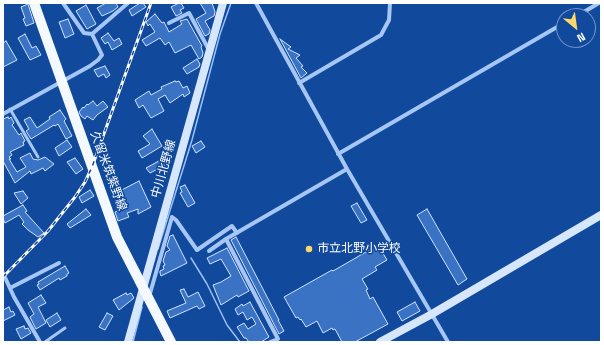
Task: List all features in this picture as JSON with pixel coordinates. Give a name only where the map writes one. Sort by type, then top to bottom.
[{"type":"main road","name":"久留米筑紫野線","points":[[34,3],[117,237],[171,342]]},
{"type":"main road","name":"中川北野線","points":[[128,342],[146,295],[223,3]]},
{"type":"main road","points":[[380,342],[432,314],[601,214]]},
{"type":"street","points":[[63,3],[84,33],[92,34],[128,3]]},
{"type":"street","points":[[256,3],[338,154],[448,342]]},
{"type":"street","points":[[299,83],[382,35],[389,20],[390,3]]},
{"type":"street","points":[[591,8],[600,3]]},
{"type":"street","points":[[169,23],[189,13],[210,51]]},
{"type":"street","points":[[338,154],[556,29]]},
{"type":"street","points":[[3,114],[90,66],[98,60],[102,55],[92,34]]},
{"type":"street","points":[[209,251],[226,239],[347,168]]},
{"type":"street","points":[[146,295],[172,217],[176,220],[197,250],[232,226],[237,233]]},
{"type":"street","points":[[226,239],[278,339],[270,342]]},
{"type":"street","points":[[10,288],[59,263]]},
{"type":"street","points":[[3,273],[40,342]]},
{"type":"lane","points":[[120,3],[123,8]]},
{"type":"lane","points":[[10,110],[38,157]]},
{"type":"lane","points":[[45,342],[65,328]]},
{"type":"building","points":[[106,3],[116,3],[118,7],[102,16],[97,8]]},
{"type":"building","points":[[140,3],[143,3],[146,7],[132,16],[129,10]]},
{"type":"building","points":[[181,3],[184,8],[180,10],[182,13],[176,16],[171,7]]},
{"type":"building","points":[[200,3],[212,3],[215,12],[214,16],[205,21],[210,30],[209,34],[205,36],[196,19],[206,13]]},
{"type":"building","points":[[28,4],[34,23],[26,26],[21,7]]},
{"type":"building","points":[[86,5],[96,24],[87,29],[76,11]]},
{"type":"building","points":[[155,14],[162,23],[164,22],[169,32],[182,24],[180,21],[187,19],[202,46],[202,57],[199,59],[191,45],[175,53],[169,42],[165,45],[160,38],[146,46],[142,40],[155,32],[150,24],[148,26],[146,22]]},
{"type":"building","points":[[68,19],[74,34],[65,38],[59,22]]},
{"type":"building","points":[[108,33],[114,41],[119,38],[122,44],[112,50],[108,42],[105,44],[101,38]]},
{"type":"building","points":[[25,34],[32,48],[36,46],[41,55],[30,60],[18,38]]},
{"type":"building","points":[[280,39],[291,47],[288,49],[300,55],[296,58],[303,66],[301,67],[307,73],[301,78]]},
{"type":"building","points":[[6,41],[17,60],[3,67],[3,43]]},
{"type":"building","points":[[197,59],[200,64],[199,67],[187,74],[183,68]]},
{"type":"building","points":[[105,66],[110,75],[106,78],[104,74],[98,77],[94,70]]},
{"type":"building","points":[[175,81],[179,81],[183,88],[187,86],[190,93],[184,97],[183,94],[170,103],[165,95],[158,99],[164,111],[151,118],[143,105],[139,108],[135,100],[149,91],[151,95],[162,89],[161,87]]},
{"type":"building","points":[[93,101],[97,106],[103,101],[108,107],[93,120],[87,116],[85,119],[79,112],[83,107],[84,108],[87,104],[88,105]]},
{"type":"building","points":[[60,110],[66,119],[64,121],[72,136],[66,139],[58,124],[31,139],[26,131],[29,129],[24,120],[30,117],[37,128],[50,119],[49,117]]},
{"type":"building","points":[[8,117],[9,119],[11,117],[14,123],[12,125],[19,135],[21,133],[25,141],[23,142],[24,145],[10,152],[12,155],[9,157],[11,159],[9,159],[17,172],[26,167],[20,158],[30,153],[33,159],[38,160],[45,157],[54,164],[45,171],[43,168],[31,174],[30,171],[15,183],[3,161],[3,119]]},
{"type":"building","points":[[152,129],[162,146],[142,158],[138,151],[150,144],[143,136]]},
{"type":"building","points":[[67,140],[72,147],[59,156],[55,148]]},
{"type":"building","points":[[201,141],[205,147],[196,153],[192,146]]},
{"type":"building","points":[[168,156],[171,162],[150,173],[146,168]]},
{"type":"building","points":[[75,158],[83,169],[76,174],[67,162]]},
{"type":"building","points":[[139,181],[151,207],[138,214],[138,209],[127,213],[129,217],[118,221],[115,212],[124,208],[116,193]]},
{"type":"building","points":[[185,185],[195,203],[188,207],[180,193],[182,192],[180,187]]},
{"type":"building","points":[[90,190],[94,196],[82,203],[79,197]]},
{"type":"building","points":[[23,191],[28,198],[21,204],[14,193]]},
{"type":"building","points":[[357,203],[367,220],[361,223],[351,206]]},
{"type":"building","points":[[23,205],[27,211],[25,212],[44,233],[38,237],[22,224],[24,222],[19,215],[5,223],[3,219],[3,216]]},
{"type":"building","points":[[86,209],[91,215],[70,228],[67,224]]},
{"type":"building","points":[[427,209],[467,279],[458,285],[417,215]]},
{"type":"building","points":[[173,235],[187,263],[161,276],[160,271],[164,269],[163,266],[165,265],[163,261],[166,252],[170,250],[167,246],[170,236]]},
{"type":"building","points":[[236,237],[284,331],[279,334],[231,240]]},
{"type":"building","points":[[378,245],[387,260],[375,267],[377,270],[362,279],[368,289],[366,290],[370,299],[373,297],[388,324],[355,342],[342,342],[335,329],[333,330],[332,328],[323,333],[317,321],[306,327],[301,319],[300,320],[298,317],[296,318],[284,297]]},
{"type":"building","points":[[227,248],[249,291],[238,297],[237,295],[221,305],[213,285],[231,276],[221,259],[210,264],[207,258]]},
{"type":"building","points":[[65,266],[69,273],[67,276],[60,280],[59,278],[40,290],[37,285],[39,284],[38,282]]},
{"type":"building","points":[[184,289],[188,297],[198,292],[205,306],[199,309],[197,306],[170,318],[167,311],[186,303],[180,290]]},
{"type":"building","points":[[126,293],[127,295],[131,293],[134,298],[119,310],[113,300]]},
{"type":"building","points":[[41,295],[46,303],[38,307],[46,323],[36,329],[30,317],[34,314],[28,303]]},
{"type":"building","points":[[250,302],[269,337],[261,342],[249,342],[246,338],[244,338],[237,327],[244,323],[248,329],[256,324],[252,317],[247,320],[243,312],[238,315],[235,309],[242,304],[243,306]]},
{"type":"building","points":[[415,302],[420,311],[402,321],[397,312]]},
{"type":"building","points":[[9,307],[11,312],[13,311],[15,315],[3,321],[3,310]]},
{"type":"building","points":[[57,313],[61,320],[50,327],[46,320]]},
{"type":"building","points":[[107,313],[113,316],[105,330],[99,327]]},
{"type":"building","points":[[24,326],[25,329],[28,328],[31,333],[21,339],[16,329]]},
{"type":"waterway","points":[[158,249],[192,140],[220,34],[231,3]]},
{"type":"waterway","points":[[191,258],[207,284],[227,325],[240,342]]},
{"type":"waterway","points":[[133,342],[142,307]]},
{"type":"railway","points":[[3,277],[48,231],[85,182],[92,167],[151,3]]},
{"type":"place","name":"市立北野小学校","points":[[309,249]]}]
